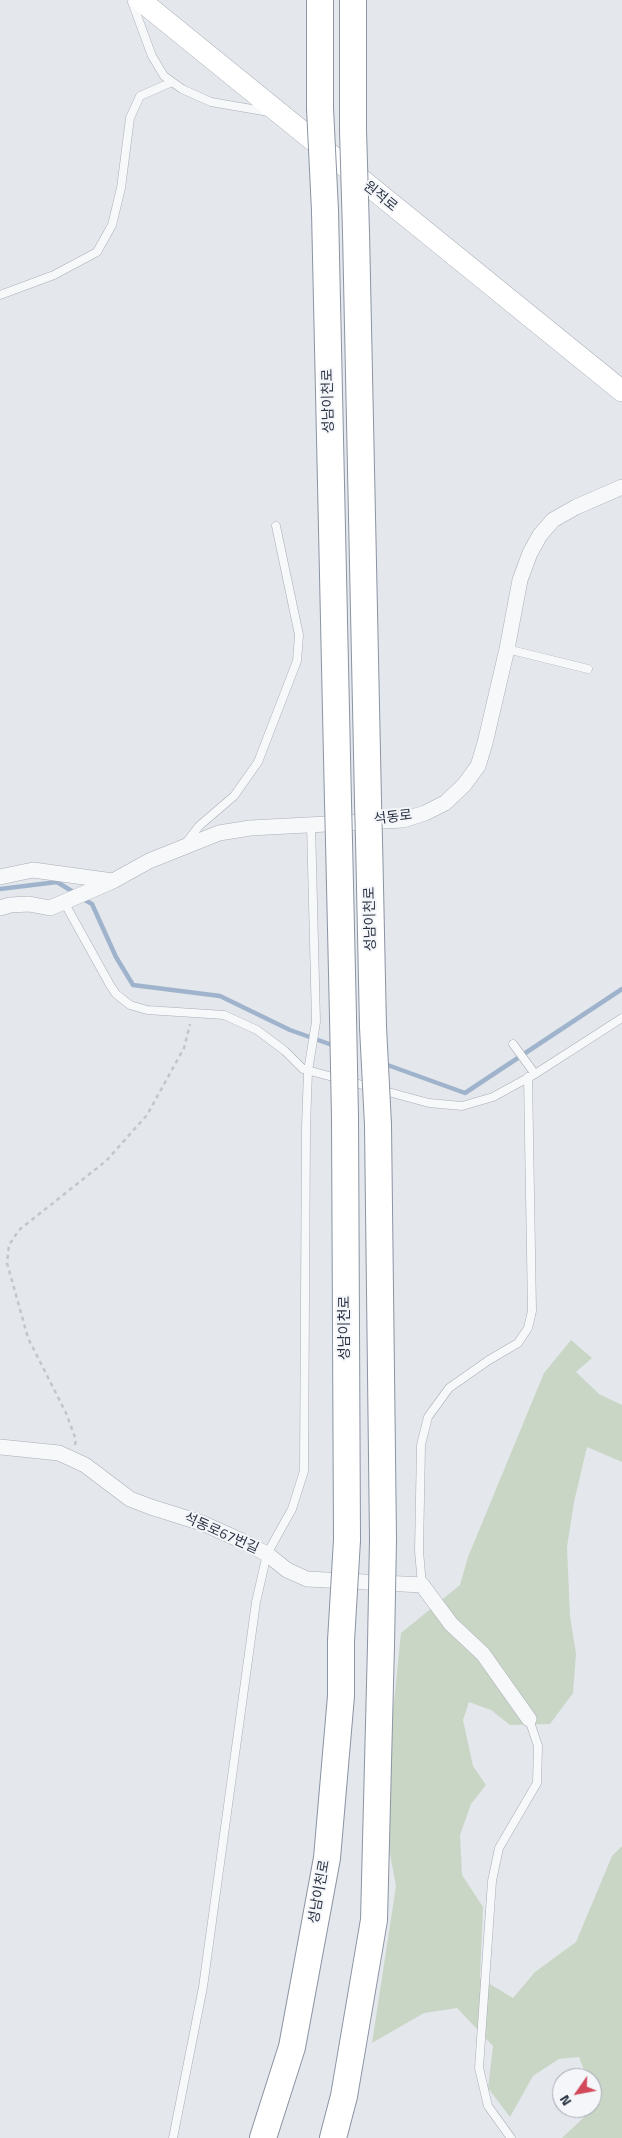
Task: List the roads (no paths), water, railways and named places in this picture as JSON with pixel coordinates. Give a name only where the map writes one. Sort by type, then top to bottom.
[{"type":"highway","name":"성남이천로","points":[[263,2138],[292,2047],[327,1858],[341,1696],[341,1641],[347,1540],[345,1117],[320,108],[320,0]]},
{"type":"highway","name":"성남이천로","points":[[333,2138],[344,2096],[374,1920],[382,1645],[383,1539],[378,1125],[373,1027],[353,130],[353,0]]},
{"type":"street","name":"원적로","points":[[140,0],[622,391]]},
{"type":"street","name":"석동로","points":[[0,908],[10,905],[29,904],[50,908],[114,881],[149,861],[219,833],[250,828],[403,820],[426,813],[445,803],[464,785],[478,766],[486,743],[507,650],[520,580],[540,535],[553,520],[576,507],[622,487]]},
{"type":"street","points":[[0,877],[34,870],[114,881]]},
{"type":"street","name":"석동로67번길","points":[[0,1447],[59,1453],[85,1466],[130,1499],[202,1523],[267,1554],[287,1570],[306,1579],[422,1584]]},
{"type":"street","points":[[422,1584],[451,1624],[483,1654],[529,1719]]},
{"type":"lane","points":[[132,0],[152,56],[164,76],[182,89],[211,102],[279,114]]},
{"type":"lane","points":[[0,294],[54,275],[97,252],[112,225],[121,188],[130,118],[140,96],[172,82]]},
{"type":"lane","points":[[184,846],[199,826],[234,796],[258,762],[298,661],[299,634],[276,526]]},
{"type":"lane","points":[[507,650],[588,669]]},
{"type":"lane","points":[[173,2138],[203,1987],[256,1602],[267,1554],[292,1509],[304,1472],[306,1127],[308,1071],[316,1022],[311,824]]},
{"type":"lane","points":[[66,901],[116,994],[130,1005],[147,1010],[224,1015],[257,1030],[285,1051],[303,1069],[429,1102],[462,1106],[493,1097],[532,1076],[622,1018]]},
{"type":"lane","points":[[422,1584],[419,1551],[421,1445],[428,1417],[449,1388],[489,1360],[518,1343],[528,1328],[532,1311],[532,1076],[530,1066],[516,1047]]},
{"type":"lane","points":[[510,2138],[488,2106],[479,2068],[492,1881],[499,1848],[537,1783],[538,1746],[529,1719]]},
{"type":"waterway","points":[[0,889],[57,882],[75,893]]},
{"type":"waterway","points":[[83,899],[92,904],[116,957],[133,985],[220,996],[290,1030],[335,1046]]},
{"type":"waterway","points":[[382,1063],[465,1093],[622,989]]}]
